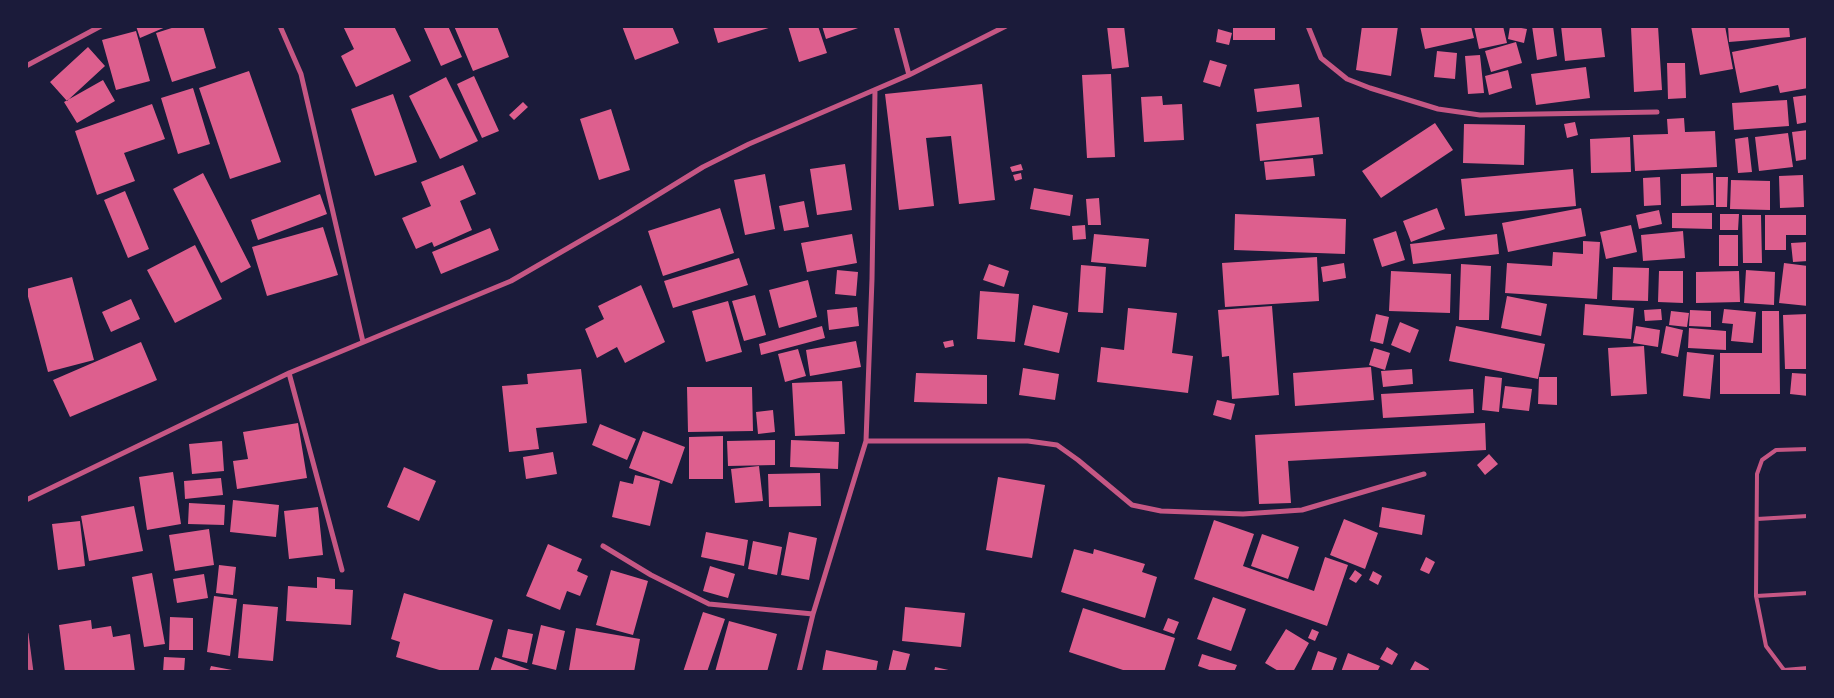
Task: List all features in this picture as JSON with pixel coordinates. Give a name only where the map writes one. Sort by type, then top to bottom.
[{"type":"street","points":[[26,66],[101,26]]},
{"type":"street","points":[[280,26],[301,74],[363,342]]},
{"type":"street","points":[[896,26],[910,75]]},
{"type":"street","points":[[26,500],[289,373],[511,281],[703,167],[749,144],[910,75],[1006,26]]},
{"type":"street","points":[[1308,26],[1321,58],[1348,79],[1370,88],[1438,109],[1480,115],[1657,112]]},
{"type":"street","points":[[799,672],[812,614],[866,441],[872,279],[875,90]]},
{"type":"street","points":[[289,373],[342,570]]},
{"type":"street","points":[[866,441],[1028,441],[1057,445],[1132,505],[1160,510],[1243,514],[1302,510],[1424,474]]},
{"type":"street","points":[[603,546],[651,574],[709,604],[812,614]]},
{"type":"street","points":[[26,634],[31,672]]},
{"type":"lane","points":[[1808,449],[1776,450],[1762,460],[1757,474],[1756,596],[1766,646],[1784,670],[1808,668]]},
{"type":"lane","points":[[1757,518],[1808,516]]},
{"type":"lane","points":[[1756,596],[1808,593]]},
{"type":"building","points":[[136,26],[168,26],[140,38]]},
{"type":"building","points":[[178,26],[203,26],[216,68],[172,82],[156,33]]},
{"type":"building","points":[[343,26],[394,26],[411,61],[356,87],[341,56],[354,49]]},
{"type":"building","points":[[423,26],[448,26],[462,57],[441,66]]},
{"type":"building","points":[[454,26],[497,26],[509,57],[473,71]]},
{"type":"building","points":[[622,26],[672,26],[679,43],[635,60]]},
{"type":"building","points":[[713,26],[772,26],[772,27],[718,43]]},
{"type":"building","points":[[788,26],[818,26],[827,53],[799,62]]},
{"type":"building","points":[[822,26],[861,26],[861,27],[826,39]]},
{"type":"building","points":[[1107,26],[1124,26],[1129,67],[1112,69]]},
{"type":"building","points":[[1233,26],[1275,26],[1275,40],[1233,40]]},
{"type":"building","points":[[1362,26],[1398,26],[1391,76],[1356,70]]},
{"type":"building","points":[[1420,26],[1471,26],[1474,38],[1425,49]]},
{"type":"building","points":[[1474,26],[1503,26],[1507,43],[1479,49]]},
{"type":"building","points":[[1510,26],[1527,29],[1524,43],[1508,39]]},
{"type":"building","points":[[1532,26],[1553,26],[1557,56],[1537,60]]},
{"type":"building","points":[[1561,26],[1601,26],[1605,57],[1565,61]]},
{"type":"building","points":[[1658,26],[1662,90],[1634,92],[1631,27]]},
{"type":"building","points":[[1691,26],[1725,26],[1733,69],[1700,75]]},
{"type":"building","points":[[1728,26],[1789,26],[1790,37],[1729,42]]},
{"type":"building","points":[[1218,29],[1232,33],[1229,45],[1216,42]]},
{"type":"building","points":[[136,31],[150,81],[116,90],[102,40]]},
{"type":"building","points":[[1808,37],[1808,88],[1780,93],[1778,85],[1740,93],[1732,52]]},
{"type":"building","points":[[1516,42],[1522,63],[1491,72],[1485,51]]},
{"type":"building","points":[[88,47],[105,66],[67,101],[50,82]]},
{"type":"building","points":[[1437,51],[1457,53],[1455,79],[1434,77]]},
{"type":"building","points":[[1480,55],[1484,93],[1468,94],[1465,56]]},
{"type":"building","points":[[1210,60],[1227,65],[1220,87],[1203,82]]},
{"type":"building","points":[[1667,63],[1685,63],[1686,98],[1668,99]]},
{"type":"building","points":[[1586,67],[1590,98],[1536,105],[1531,74]]},
{"type":"building","points":[[1508,70],[1512,88],[1489,95],[1485,76]]},
{"type":"building","points":[[249,71],[281,162],[230,179],[199,88]]},
{"type":"building","points":[[1111,74],[1115,157],[1087,158],[1082,75]]},
{"type":"building","points":[[474,76],[499,131],[482,138],[457,84]]},
{"type":"building","points":[[446,77],[478,141],[440,159],[409,96]]},
{"type":"building","points":[[103,80],[115,101],[77,123],[64,102]]},
{"type":"building","points":[[982,84],[995,200],[959,204],[951,136],[926,138],[934,206],[899,210],[885,94]]},
{"type":"building","points":[[1299,84],[1302,107],[1257,112],[1254,89]]},
{"type":"building","points":[[193,88],[210,144],[178,154],[161,98]]},
{"type":"building","points":[[393,94],[417,162],[375,176],[351,109]]},
{"type":"building","points":[[1808,95],[1808,122],[1797,124],[1793,97]]},
{"type":"building","points":[[1162,96],[1163,105],[1182,104],[1184,140],[1144,142],[1141,97]]},
{"type":"building","points":[[1787,100],[1789,126],[1734,130],[1732,103]]},
{"type":"building","points":[[523,102],[528,107],[514,120],[509,115]]},
{"type":"building","points":[[152,104],[165,139],[124,153],[135,181],[97,195],[75,131]]},
{"type":"building","points":[[611,109],[630,170],[599,180],[580,119]]},
{"type":"building","points":[[1319,117],[1323,154],[1260,161],[1256,124]]},
{"type":"building","points":[[1684,118],[1685,132],[1715,131],[1717,167],[1635,171],[1633,135],[1668,134],[1667,119]]},
{"type":"building","points":[[1575,122],[1578,135],[1567,138],[1564,124]]},
{"type":"building","points":[[1435,123],[1453,150],[1381,198],[1362,171]]},
{"type":"building","points":[[1464,124],[1525,125],[1524,165],[1463,163]]},
{"type":"building","points":[[1808,130],[1808,159],[1796,161],[1792,132]]},
{"type":"building","points":[[1788,133],[1793,167],[1759,171],[1755,137]]},
{"type":"building","points":[[1630,137],[1631,172],[1591,173],[1590,139]]},
{"type":"building","points":[[1748,137],[1752,172],[1738,173],[1735,139]]},
{"type":"building","points":[[1313,158],[1315,176],[1266,180],[1264,162]]},
{"type":"building","points":[[845,164],[852,210],[817,215],[810,169]]},
{"type":"building","points":[[1021,164],[1023,170],[1012,172],[1010,167]]},
{"type":"building","points":[[463,165],[476,194],[460,201],[472,230],[434,247],[432,242],[416,249],[402,218],[431,206],[421,182]]},
{"type":"building","points":[[1573,169],[1576,206],[1465,216],[1461,179]]},
{"type":"building","points":[[203,173],[251,267],[221,283],[173,189]]},
{"type":"building","points":[[1021,173],[1022,179],[1015,181],[1013,175]]},
{"type":"building","points":[[1713,173],[1714,205],[1681,206],[1681,174]]},
{"type":"building","points":[[765,174],[775,229],[745,235],[734,180]]},
{"type":"building","points":[[1803,175],[1804,207],[1780,208],[1779,176]]},
{"type":"building","points":[[1660,177],[1661,205],[1644,206],[1643,178]]},
{"type":"building","points":[[1716,177],[1728,177],[1727,207],[1716,207]]},
{"type":"building","points":[[1731,180],[1770,181],[1770,210],[1730,209]]},
{"type":"building","points":[[1034,188],[1073,195],[1070,216],[1030,209]]},
{"type":"building","points":[[125,191],[149,249],[128,258],[104,200]]},
{"type":"building","points":[[320,194],[327,214],[258,240],[251,220]]},
{"type":"building","points":[[1099,198],[1101,225],[1088,225],[1086,199]]},
{"type":"building","points":[[804,201],[809,227],[784,231],[779,206]]},
{"type":"building","points":[[720,208],[734,253],[663,276],[648,231]]},
{"type":"building","points":[[1437,208],[1445,229],[1411,242],[1403,221]]},
{"type":"building","points":[[1581,208],[1586,236],[1508,252],[1502,223]]},
{"type":"building","points":[[1659,210],[1662,224],[1639,229],[1636,215]]},
{"type":"building","points":[[1672,213],[1712,213],[1712,229],[1672,228]]},
{"type":"building","points":[[1235,214],[1346,219],[1345,254],[1234,250]]},
{"type":"building","points":[[1720,214],[1739,214],[1738,230],[1720,230]]},
{"type":"building","points":[[1742,215],[1761,215],[1762,263],[1743,263]]},
{"type":"building","points":[[1765,215],[1807,215],[1807,235],[1786,235],[1786,250],[1765,250]]},
{"type":"building","points":[[1085,225],[1086,239],[1073,240],[1072,226]]},
{"type":"building","points":[[1631,225],[1637,252],[1606,259],[1600,232]]},
{"type":"building","points":[[323,227],[338,275],[267,296],[252,247]]},
{"type":"building","points":[[490,228],[499,250],[441,274],[432,252]]},
{"type":"building","points":[[1396,231],[1405,260],[1382,267],[1373,239]]},
{"type":"building","points":[[1683,231],[1685,258],[1643,261],[1641,235]]},
{"type":"building","points":[[852,234],[857,263],[807,272],[801,243]]},
{"type":"building","points":[[1094,234],[1149,239],[1146,267],[1091,262]]},
{"type":"building","points":[[1497,234],[1499,254],[1413,264],[1410,244]]},
{"type":"building","points":[[1719,235],[1738,235],[1738,266],[1719,266]]},
{"type":"building","points":[[1583,241],[1600,242],[1597,299],[1505,293],[1507,263],[1552,266],[1553,252],[1583,254]]},
{"type":"building","points":[[1808,242],[1808,261],[1793,262],[1791,243]]},
{"type":"building","points":[[195,245],[222,299],[175,323],[147,270]]},
{"type":"building","points":[[1317,257],[1319,301],[1225,307],[1222,263]]},
{"type":"building","points":[[739,258],[748,285],[673,308],[664,281]]},
{"type":"building","points":[[1344,263],[1346,278],[1323,282],[1321,267]]},
{"type":"building","points":[[1784,263],[1808,266],[1808,306],[1779,303]]},
{"type":"building","points":[[989,264],[1009,271],[1004,287],[983,280]]},
{"type":"building","points":[[1461,264],[1491,266],[1489,320],[1459,320]]},
{"type":"building","points":[[1081,265],[1106,267],[1103,313],[1078,312]]},
{"type":"building","points":[[1613,267],[1649,268],[1648,301],[1612,300]]},
{"type":"building","points":[[837,270],[858,272],[856,296],[835,294]]},
{"type":"building","points":[[1746,270],[1775,272],[1774,305],[1744,303]]},
{"type":"building","points":[[1391,271],[1451,274],[1450,313],[1389,311]]},
{"type":"building","points":[[1659,271],[1683,271],[1683,303],[1658,302]]},
{"type":"building","points":[[1739,271],[1740,302],[1696,303],[1696,272]]},
{"type":"building","points":[[72,277],[94,360],[48,372],[26,289]]},
{"type":"building","points":[[808,280],[817,317],[779,328],[769,290]]},
{"type":"building","points":[[641,285],[665,342],[625,363],[617,347],[597,358],[585,329],[604,319],[598,306]]},
{"type":"building","points":[[980,291],[1019,294],[1015,342],[977,339]]},
{"type":"building","points":[[755,295],[766,335],[744,341],[732,301]]},
{"type":"building","points":[[1507,296],[1547,304],[1541,336],[1501,328]]},
{"type":"building","points":[[131,299],[140,319],[111,332],[102,312]]},
{"type":"building","points":[[728,301],[742,352],[706,362],[692,311]]},
{"type":"building","points":[[1585,304],[1634,308],[1631,339],[1583,335]]},
{"type":"building","points":[[1033,305],[1068,313],[1059,353],[1024,345]]},
{"type":"building","points":[[1272,306],[1279,395],[1232,399],[1229,356],[1222,357],[1218,310]]},
{"type":"building","points":[[857,307],[859,326],[829,330],[827,310]]},
{"type":"building","points":[[1128,308],[1177,313],[1172,353],[1193,356],[1188,393],[1097,382],[1101,347],[1124,350]]},
{"type":"building","points":[[1661,309],[1662,320],[1645,321],[1644,310]]},
{"type":"building","points":[[1724,309],[1756,312],[1753,343],[1731,341],[1733,324],[1722,323]]},
{"type":"building","points":[[1690,310],[1711,311],[1711,327],[1689,326]]},
{"type":"building","points":[[1671,311],[1689,313],[1687,327],[1669,325]]},
{"type":"building","points":[[1762,311],[1779,311],[1780,394],[1720,394],[1720,353],[1762,353]]},
{"type":"building","points":[[1376,314],[1389,317],[1383,344],[1370,341]]},
{"type":"building","points":[[1808,314],[1808,369],[1785,369],[1783,315]]},
{"type":"building","points":[[1400,322],[1419,330],[1410,353],[1391,345]]},
{"type":"building","points":[[822,326],[825,338],[761,355],[759,344]]},
{"type":"building","points":[[1456,326],[1545,344],[1538,379],[1449,361]]},
{"type":"building","points":[[1636,326],[1660,330],[1658,347],[1633,343]]},
{"type":"building","points":[[1666,326],[1683,330],[1678,357],[1661,353]]},
{"type":"building","points":[[1689,328],[1726,331],[1726,350],[1688,348]]},
{"type":"building","points":[[953,340],[954,346],[945,348],[943,342]]},
{"type":"building","points":[[856,341],[861,367],[810,376],[806,350]]},
{"type":"building","points":[[141,342],[157,380],[70,417],[53,380]]},
{"type":"building","points":[[1644,346],[1647,394],[1611,396],[1608,348]]},
{"type":"building","points":[[1374,348],[1390,353],[1385,370],[1369,365]]},
{"type":"building","points":[[798,349],[806,376],[785,382],[778,354]]},
{"type":"building","points":[[1687,352],[1714,355],[1710,399],[1683,396]]},
{"type":"building","points":[[1371,367],[1374,400],[1295,406],[1293,373]]},
{"type":"building","points":[[1023,368],[1059,374],[1055,400],[1019,395]]},
{"type":"building","points":[[581,369],[587,423],[536,428],[539,449],[509,452],[502,386],[528,384],[527,374]]},
{"type":"building","points":[[1412,369],[1413,384],[1383,387],[1381,371]]},
{"type":"building","points":[[916,373],[987,375],[987,404],[914,402]]},
{"type":"building","points":[[1792,373],[1808,374],[1808,396],[1790,394]]},
{"type":"building","points":[[1485,376],[1502,378],[1499,412],[1482,410]]},
{"type":"building","points":[[1539,377],[1557,377],[1557,405],[1538,404]]},
{"type":"building","points":[[842,381],[845,434],[795,436],[792,383]]},
{"type":"building","points":[[1505,386],[1532,389],[1529,411],[1502,408]]},
{"type":"building","points":[[687,387],[752,387],[753,431],[688,432]]},
{"type":"building","points":[[1473,389],[1474,413],[1383,418],[1381,394]]},
{"type":"building","points":[[1217,400],[1235,404],[1231,420],[1213,415]]},
{"type":"building","points":[[773,410],[775,432],[758,434],[756,412]]},
{"type":"building","points":[[298,423],[307,478],[237,489],[233,461],[248,459],[243,432]]},
{"type":"building","points":[[1485,423],[1486,450],[1288,461],[1291,503],[1259,504],[1255,435]]},
{"type":"building","points":[[600,424],[636,439],[627,460],[592,445]]},
{"type":"building","points":[[643,431],[685,447],[672,484],[629,468]]},
{"type":"building","points":[[723,436],[723,479],[689,479],[689,437]]},
{"type":"building","points":[[775,440],[775,465],[728,466],[727,441]]},
{"type":"building","points":[[791,440],[839,442],[838,469],[790,467]]},
{"type":"building","points":[[222,441],[224,471],[192,474],[189,444]]},
{"type":"building","points":[[553,452],[557,474],[526,479],[523,457]]},
{"type":"building","points":[[1489,454],[1498,464],[1485,475],[1477,465]]},
{"type":"building","points":[[759,466],[763,501],[735,503],[731,469]]},
{"type":"building","points":[[404,467],[436,481],[419,521],[387,507]]},
{"type":"building","points":[[173,472],[181,524],[147,530],[139,477]]},
{"type":"building","points":[[820,473],[821,506],[769,507],[768,474]]},
{"type":"building","points":[[635,475],[660,481],[650,526],[612,517],[620,481],[633,484]]},
{"type":"building","points":[[998,477],[1045,485],[1032,558],[986,550]]},
{"type":"building","points":[[221,478],[223,495],[185,499],[184,481]]},
{"type":"building","points":[[233,500],[279,505],[276,537],[230,532]]},
{"type":"building","points":[[189,503],[225,505],[224,525],[188,524]]},
{"type":"building","points":[[134,506],[143,551],[89,561],[81,516]]},
{"type":"building","points":[[318,507],[323,555],[289,559],[284,511]]},
{"type":"building","points":[[1382,507],[1425,515],[1422,535],[1379,527]]},
{"type":"building","points":[[1344,519],[1378,533],[1365,569],[1330,555]]},
{"type":"building","points":[[1214,520],[1254,534],[1243,566],[1314,591],[1325,557],[1348,565],[1327,626],[1194,579]]},
{"type":"building","points":[[80,521],[85,566],[58,570],[52,524]]},
{"type":"building","points":[[209,529],[214,565],[175,571],[169,535]]},
{"type":"building","points":[[706,532],[748,540],[744,566],[701,557]]},
{"type":"building","points":[[789,532],[817,538],[809,580],[781,575]]},
{"type":"building","points":[[1262,534],[1299,547],[1288,579],[1251,566]]},
{"type":"building","points":[[753,541],[782,547],[777,575],[748,569]]},
{"type":"building","points":[[548,544],[582,559],[577,571],[588,576],[580,596],[567,591],[560,610],[526,596]]},
{"type":"building","points":[[1074,549],[1093,554],[1094,549],[1145,564],[1142,572],[1157,577],[1145,618],[1061,592]]},
{"type":"building","points":[[1426,557],[1435,562],[1429,574],[1420,570]]},
{"type":"building","points":[[219,565],[236,567],[233,595],[216,593]]},
{"type":"building","points":[[710,566],[735,574],[728,598],[703,591]]},
{"type":"building","points":[[611,570],[648,581],[633,635],[596,625]]},
{"type":"building","points":[[1355,570],[1362,575],[1356,583],[1349,579]]},
{"type":"building","points":[[1373,571],[1382,576],[1378,585],[1369,580]]},
{"type":"building","points":[[152,573],[165,644],[144,647],[132,577]]},
{"type":"building","points":[[204,574],[208,598],[177,603],[173,579]]},
{"type":"building","points":[[317,577],[335,579],[335,589],[353,590],[351,625],[286,621],[288,586],[317,588]]},
{"type":"building","points":[[404,593],[493,620],[478,672],[446,672],[396,657],[400,642],[391,639]]},
{"type":"building","points":[[214,596],[237,599],[230,656],[207,652]]},
{"type":"building","points":[[1213,597],[1246,609],[1231,651],[1197,639]]},
{"type":"building","points":[[243,604],[278,607],[273,661],[238,658]]},
{"type":"building","points":[[905,607],[965,613],[961,647],[902,641]]},
{"type":"building","points":[[1083,608],[1175,638],[1164,672],[1129,672],[1069,652]]},
{"type":"building","points":[[703,612],[725,619],[707,672],[683,672]]},
{"type":"building","points":[[170,617],[193,618],[193,650],[169,650]]},
{"type":"building","points":[[1168,618],[1179,622],[1174,634],[1163,630]]},
{"type":"building","points":[[91,620],[92,629],[111,626],[113,637],[130,634],[135,672],[65,672],[59,625]]},
{"type":"building","points":[[729,621],[777,634],[767,672],[715,672]]},
{"type":"building","points":[[541,625],[565,631],[556,670],[532,664]]},
{"type":"building","points":[[576,628],[640,639],[634,672],[578,672],[569,670]]},
{"type":"building","points":[[508,629],[533,634],[527,663],[502,657]]},
{"type":"building","points":[[1286,629],[1309,643],[1293,672],[1280,672],[1265,663]]},
{"type":"building","points":[[1312,629],[1319,632],[1315,641],[1308,638]]},
{"type":"building","points":[[1387,647],[1398,654],[1392,665],[1380,659]]},
{"type":"building","points":[[826,650],[878,661],[876,672],[822,672]]},
{"type":"building","points":[[893,650],[910,654],[905,672],[888,672]]},
{"type":"building","points":[[1318,651],[1337,658],[1332,672],[1311,671]]},
{"type":"building","points":[[1348,653],[1380,666],[1377,672],[1341,672]]},
{"type":"building","points":[[1202,654],[1237,665],[1234,672],[1215,672],[1198,666]]},
{"type":"building","points":[[164,657],[185,658],[184,672],[163,672]]},
{"type":"building","points":[[495,657],[535,672],[490,672]]},
{"type":"building","points":[[1415,661],[1429,669],[1428,672],[1409,672]]},
{"type":"building","points":[[211,666],[232,670],[232,672],[209,672]]},
{"type":"building","points":[[935,667],[953,671],[953,672],[934,672]]}]
